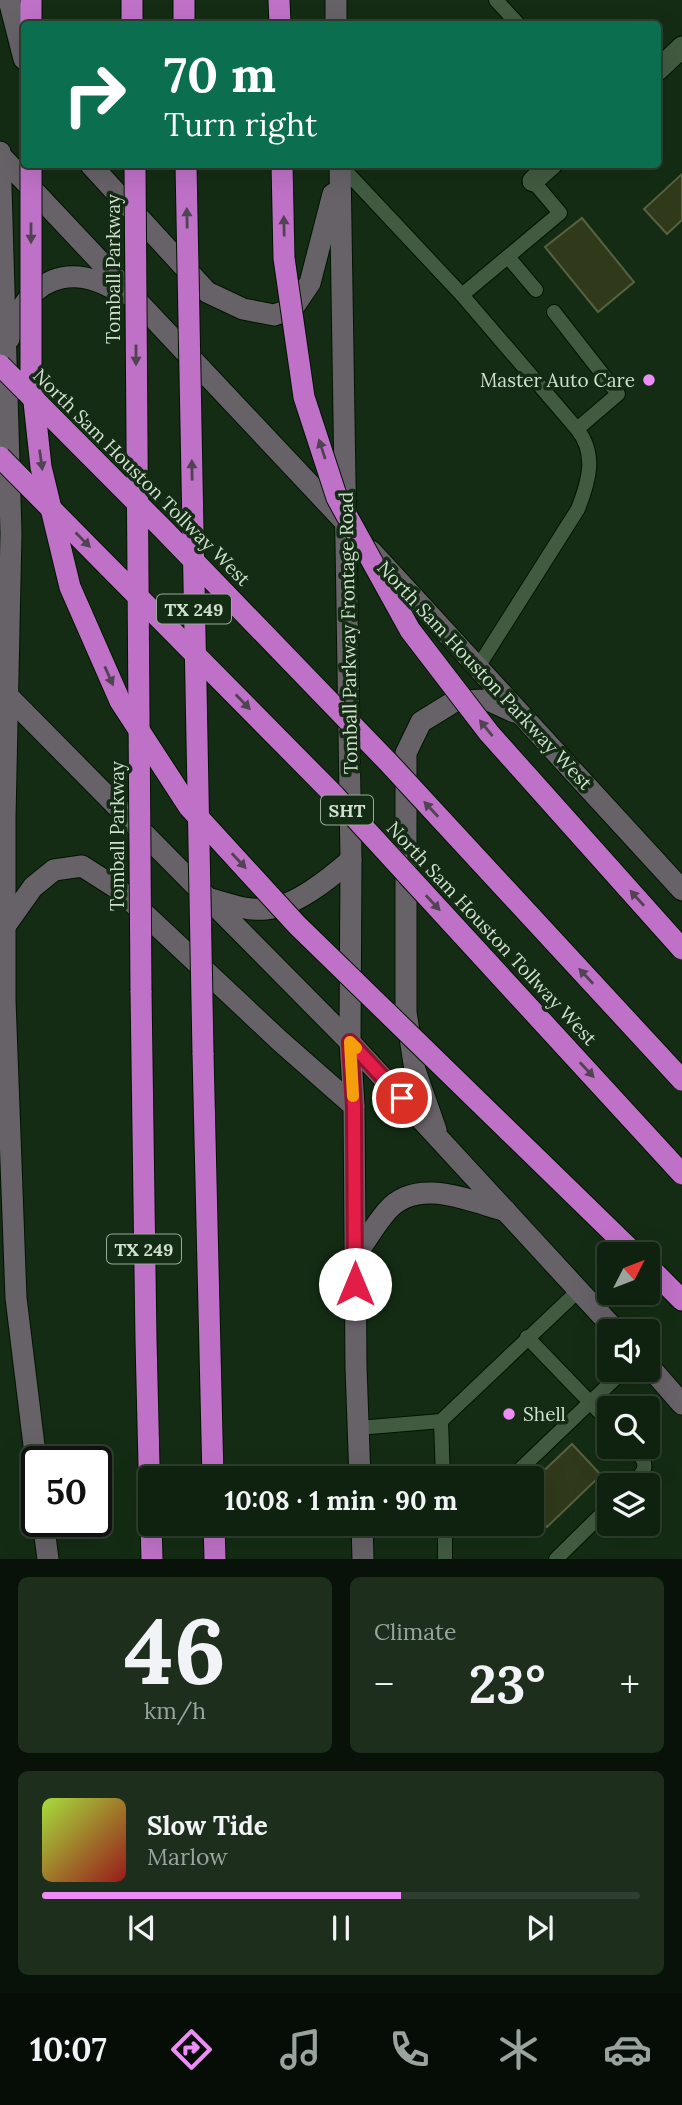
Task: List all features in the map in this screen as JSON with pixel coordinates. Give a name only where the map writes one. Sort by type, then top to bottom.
[{"type":"highway","points":[[31,0],[31,21]]},
{"type":"highway","points":[[132,0],[132,21]]},
{"type":"highway","points":[[184,0],[184,21]]},
{"type":"highway","points":[[279,0],[279,21]]},
{"type":"highway","points":[[31,168],[31,374],[41,467],[70,587],[120,701],[189,807],[297,925],[623,1242]]},
{"type":"highway","name":"Tomball Parkway","points":[[135,168],[141,991],[149,1466]]},
{"type":"highway","name":"TX 249","points":[[186,168],[202,1053],[213,1466]]},
{"type":"highway","points":[[282,168],[284,258],[304,397],[337,498],[418,641],[489,733],[682,949]]},
{"type":"highway","name":"North Sam Houston Tollway West","points":[[3,359],[379,752],[682,1080]]},
{"type":"highway","name":"North Sam Houston Tollway West","points":[[0,457],[335,796],[682,1174]]},
{"type":"highway","points":[[660,1278],[682,1300]]},
{"type":"highway","points":[[151,1536],[152,1559]]},
{"type":"highway","points":[[214,1536],[215,1559]]},
{"type":"main road","points":[[9,0],[21,47]]},
{"type":"main road","points":[[336,0],[336,21]]},
{"type":"main road","points":[[0,154],[3,359],[11,533],[4,691],[3,818],[8,1298],[33,1446]]},
{"type":"main road","name":"North Sam Houston Parkway West","points":[[0,154],[523,715],[682,890]]},
{"type":"main road","points":[[94,168],[207,292],[243,309],[274,314],[286,311],[295,304],[310,283],[339,168]]},
{"type":"main road","name":"Tomball Parkway Frontage Road","points":[[340,168],[351,860],[350,1042],[354,1107],[359,1466]]},
{"type":"main road","points":[[3,359],[12,327],[23,305],[46,284],[64,276],[78,275],[94,279],[144,309]]},
{"type":"main road","points":[[4,691],[350,1042],[605,1319]]},
{"type":"main road","points":[[439,1138],[415,1070],[406,1012],[406,753],[421,722],[455,701],[488,699],[523,715]]},
{"type":"main road","points":[[209,899],[267,910],[297,899],[322,885],[351,860]]},
{"type":"main road","points":[[6,925],[33,887],[54,870],[82,866],[118,889],[354,1107]]},
{"type":"main road","points":[[355,1257],[387,1210],[404,1197],[421,1192],[450,1195],[509,1212]]},
{"type":"main road","points":[[660,1379],[682,1404]]},
{"type":"main road","points":[[362,1536],[363,1559]]},
{"type":"main road","points":[[45,1537],[47,1559]]},
{"type":"street","points":[[661,66],[682,47]]},
{"type":"street","points":[[533,181],[548,168]]},
{"type":"lane","points":[[496,0],[515,21]]},
{"type":"lane","points":[[343,168],[462,295],[586,440],[589,452],[587,485],[578,509],[478,667]]},
{"type":"lane","points":[[462,295],[560,213],[533,181]]},
{"type":"lane","points":[[508,257],[536,290]]},
{"type":"lane","points":[[554,312],[618,394],[577,429]]},
{"type":"lane","points":[[358,1428],[441,1421],[579,1290]]},
{"type":"lane","points":[[527,1337],[597,1410]]},
{"type":"lane","points":[[524,1466],[612,1382]]},
{"type":"lane","points":[[441,1421],[443,1466]]},
{"type":"lane","points":[[556,1559],[597,1519]]},
{"type":"lane","points":[[445,1536],[445,1559]]},
{"type":"building","points":[[682,174],[682,220],[667,234],[644,209]]},
{"type":"building","points":[[582,218],[634,282],[598,312],[545,247]]},
{"type":"building","points":[[572,1444],[599,1473],[597,1479],[547,1527],[544,1524],[544,1471]]},
{"type":"slow traffic","points":[[353,1096],[350,1042],[356,1048]]},
{"type":"place","name":"Master Auto Care","points":[[649,380]]},
{"type":"place","name":"Shell","points":[[509,1414]]},
{"type":"route","points":[[355,1284],[354,1107],[350,1042],[402,1098]]}]
